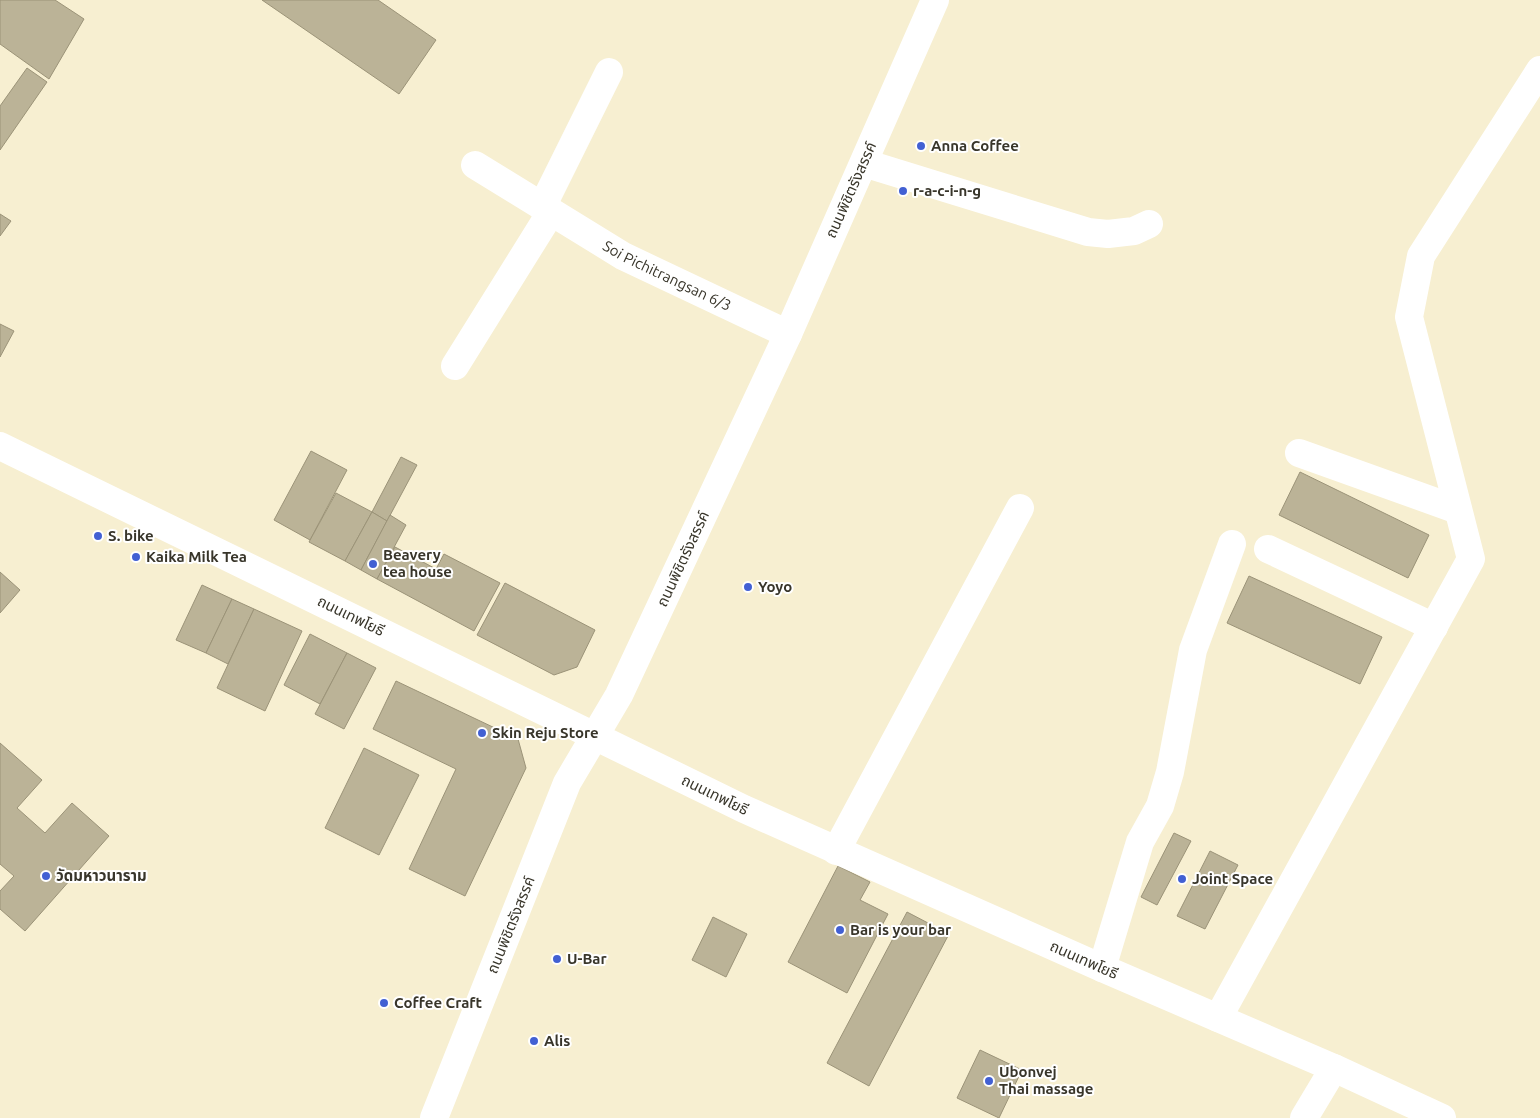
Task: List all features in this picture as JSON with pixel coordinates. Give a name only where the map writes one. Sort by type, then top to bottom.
[{"type":"street","name":"ถนนพิชิตรังสรรค์","points":[[434,1118],[567,783],[623,688],[788,334],[935,0]]},
{"type":"street","points":[[1218,1018],[1471,559],[1409,317],[1421,256],[1540,70]]},
{"type":"street","points":[[455,366],[547,210],[609,72]]},
{"type":"street","points":[[864,163],[1088,232],[1108,234],[1134,231],[1149,224]]},
{"type":"street","name":"Soi Pichitrangsan 6/3","points":[[475,165],[623,256],[788,334]]},
{"type":"street","name":"ถนนเทพโยธี","points":[[0,446],[744,809],[1102,968],[1334,1068],[1442,1118]]},
{"type":"street","points":[[1299,453],[1458,510]]},
{"type":"street","points":[[836,851],[1020,508]]},
{"type":"street","points":[[1102,968],[1140,842],[1160,806],[1170,772],[1193,650],[1232,544]]},
{"type":"street","points":[[1268,549],[1434,627]]},
{"type":"street","points":[[1304,1118],[1334,1068]]},
{"type":"building","points":[[0,0],[55,0],[84,19],[49,79],[0,44]]},
{"type":"building","points":[[262,0],[378,0],[436,40],[399,94]]},
{"type":"building","points":[[27,68],[47,82],[0,150],[0,106]]},
{"type":"building","points":[[0,214],[11,221],[0,236]]},
{"type":"building","points":[[0,324],[14,331],[0,357]]},
{"type":"building","points":[[311,451],[347,470],[310,540],[274,520]]},
{"type":"building","points":[[401,457],[417,465],[387,521],[372,512]]},
{"type":"building","points":[[1300,472],[1429,535],[1408,578],[1279,515]]},
{"type":"building","points":[[336,493],[372,512],[345,561],[309,542]]},
{"type":"building","points":[[372,512],[387,521],[361,570],[345,561]]},
{"type":"building","points":[[390,515],[406,525],[377,579],[361,570]]},
{"type":"building","points":[[395,547],[436,569],[444,554],[500,583],[474,631],[377,579]]},
{"type":"building","points":[[0,572],[20,590],[0,613]]},
{"type":"building","points":[[1249,576],[1382,637],[1360,684],[1227,623]]},
{"type":"building","points":[[505,583],[595,630],[577,667],[554,675],[477,635]]},
{"type":"building","points":[[202,585],[232,599],[206,653],[176,640]]},
{"type":"building","points":[[232,599],[254,609],[228,664],[206,653]]},
{"type":"building","points":[[254,609],[302,631],[265,711],[217,688]]},
{"type":"building","points":[[310,634],[347,653],[320,704],[284,685]]},
{"type":"building","points":[[347,653],[376,668],[344,729],[315,714]]},
{"type":"building","points":[[396,681],[518,739],[526,768],[465,896],[409,869],[456,769],[373,729]]},
{"type":"building","points":[[0,743],[42,780],[17,808],[45,833],[72,803],[109,836],[25,931],[0,909],[0,891],[14,876],[0,864]]},
{"type":"building","points":[[364,748],[419,775],[379,855],[325,828]]},
{"type":"building","points":[[1174,833],[1191,841],[1157,905],[1141,897]]},
{"type":"building","points":[[1210,851],[1238,865],[1205,929],[1177,916]]},
{"type":"building","points":[[838,866],[870,882],[860,900],[888,914],[847,993],[788,962]]},
{"type":"building","points":[[907,912],[949,934],[869,1086],[827,1063]]},
{"type":"building","points":[[713,917],[747,934],[726,977],[692,960]]},
{"type":"building","points":[[980,1050],[1022,1070],[999,1118],[957,1098]]},
{"type":"place","name":"Anna Coffee","points":[[921,146]]},
{"type":"place","name":"r-a-c-i-n-g","points":[[903,191]]},
{"type":"place","name":"S. bike","points":[[98,536]]},
{"type":"place","name":"Kaika Milk Tea","points":[[136,557]]},
{"type":"place","name":"Beavery tea house","points":[[373,564]]},
{"type":"place","name":"Yoyo","points":[[748,587]]},
{"type":"place","name":"Skin Reju Store","points":[[482,733]]},
{"type":"place","name":"วัดมหาวนาราม","points":[[46,876]]},
{"type":"place","name":"Joint Space","points":[[1182,879]]},
{"type":"place","name":"Bar is your bar","points":[[840,930]]},
{"type":"place","name":"U-Bar","points":[[557,959]]},
{"type":"place","name":"Coffee Craft","points":[[384,1003]]},
{"type":"place","name":"Alis","points":[[534,1041]]},
{"type":"place","name":"Ubonvej Thai massage","points":[[989,1081]]}]
